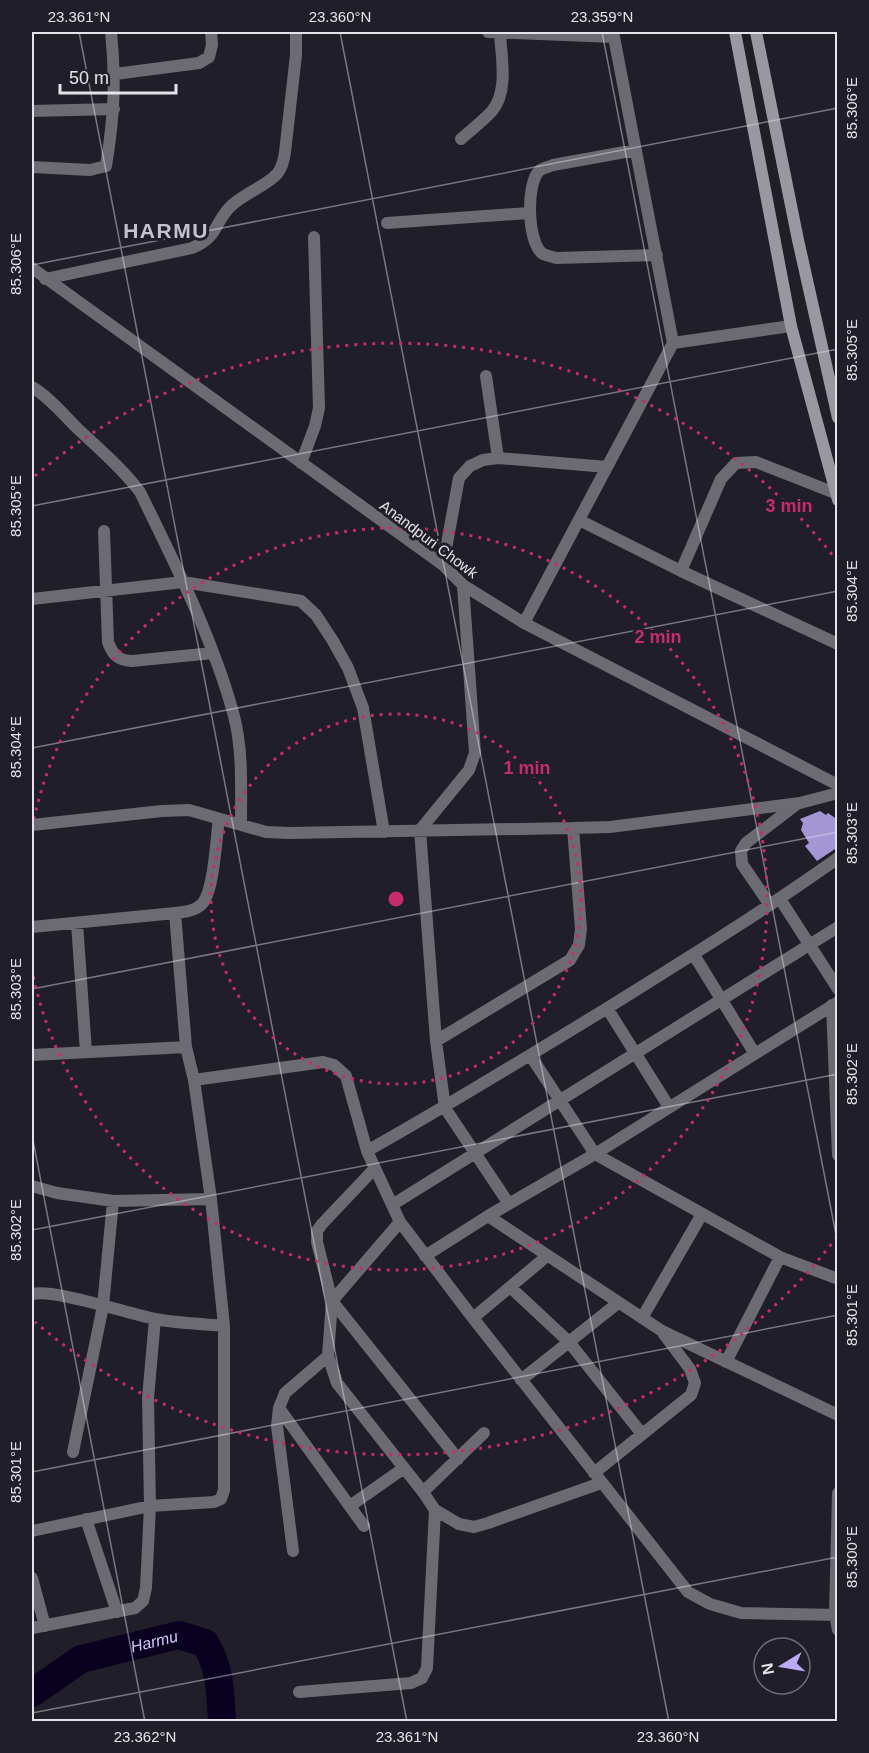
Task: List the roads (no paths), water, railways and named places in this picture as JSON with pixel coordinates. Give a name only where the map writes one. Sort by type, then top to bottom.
[{"type":"main road","points":[[735,32],[791,326],[836,496]]},
{"type":"main road","points":[[756,32],[795,229],[837,418]]},
{"type":"street","points":[[32,167],[90,170],[106,166],[114,109],[115,74],[111,32]]},
{"type":"street","points":[[115,74],[199,63],[208,57],[212,45],[212,32]]},
{"type":"street","points":[[45,279],[192,248],[212,236],[229,208],[251,190],[276,175],[285,152],[296,55],[296,32]]},
{"type":"street","points":[[461,139],[494,109],[500,95],[502,78],[494,32],[614,34],[674,343],[524,623]]},
{"type":"street","points":[[32,111],[114,109]]},
{"type":"street","points":[[636,150],[553,165],[540,170],[535,178],[529,213],[534,243],[543,254],[557,258],[657,255]]},
{"type":"street","points":[[387,223],[529,213]]},
{"type":"street","points":[[301,463],[319,408],[314,237]]},
{"type":"street","name":"Anandpuri Chowk","points":[[32,268],[443,565],[463,585],[524,623],[837,785]]},
{"type":"street","points":[[674,343],[791,326]]},
{"type":"street","points":[[486,376],[498,458]]},
{"type":"street","points":[[32,387],[50,401],[125,472],[141,492],[213,653],[234,717],[241,766],[241,825]]},
{"type":"street","points":[[443,565],[459,478],[470,466],[483,460],[498,458],[607,467]]},
{"type":"street","points":[[681,571],[721,479],[736,463],[756,462],[836,496]]},
{"type":"street","points":[[579,520],[837,644]]},
{"type":"street","points":[[104,531],[108,642],[113,654],[121,660],[132,661],[213,653]]},
{"type":"street","points":[[32,599],[183,582],[301,601],[316,615],[348,668],[363,708],[384,832]]},
{"type":"street","points":[[463,585],[474,753],[469,770],[420,830],[436,1041],[445,1108],[509,1204]]},
{"type":"street","points":[[32,825],[189,810],[266,832],[289,833],[610,827],[800,803],[837,793]]},
{"type":"street","points":[[800,803],[746,843],[741,851],[742,864],[809,945],[837,989]]},
{"type":"street","points":[[32,927],[190,911],[202,904],[210,893],[219,819]]},
{"type":"street","points":[[436,1041],[570,960],[579,945],[581,929],[573,828]]},
{"type":"street","points":[[367,1151],[445,1108],[694,955],[837,858]]},
{"type":"street","points":[[32,1531],[150,1506],[214,1502],[220,1499],[224,1490],[224,1326],[211,1199],[195,1080],[186,1047],[175,913]]},
{"type":"street","points":[[77,923],[86,1052]]},
{"type":"street","points":[[393,1205],[837,927]]},
{"type":"street","points":[[694,955],[755,1054]]},
{"type":"street","points":[[425,1256],[488,1216],[595,1154],[835,1004]]},
{"type":"street","points":[[835,1004],[837,1155]]},
{"type":"street","points":[[608,1008],[669,1107]]},
{"type":"street","points":[[32,1055],[186,1047]]},
{"type":"street","points":[[530,1055],[595,1154],[780,1257],[837,1279]]},
{"type":"street","points":[[195,1080],[323,1062],[334,1065],[346,1076],[367,1151],[400,1222],[688,1592],[710,1604],[741,1613],[836,1615]]},
{"type":"street","points":[[375,1168],[317,1231],[317,1242],[332,1301],[328,1356],[337,1383],[435,1510],[459,1524],[474,1527],[597,1478],[642,1434],[691,1395],[695,1383],[690,1369],[662,1331]]},
{"type":"street","points":[[32,1186],[57,1193],[113,1201],[211,1199]]},
{"type":"street","points":[[73,1452],[103,1306],[113,1201]]},
{"type":"street","points":[[642,1318],[702,1214]]},
{"type":"street","points":[[488,1216],[662,1331],[837,1415]]},
{"type":"street","points":[[332,1301],[400,1222]]},
{"type":"street","points":[[473,1318],[547,1256]]},
{"type":"street","points":[[726,1362],[780,1257]]},
{"type":"street","points":[[510,1287],[569,1342],[642,1434]]},
{"type":"street","points":[[32,1294],[55,1295],[155,1319],[224,1326]]},
{"type":"street","points":[[332,1301],[458,1459]]},
{"type":"street","points":[[521,1380],[618,1303]]},
{"type":"street","points":[[32,1628],[135,1608],[143,1600],[146,1588],[150,1506],[148,1398],[155,1319]]},
{"type":"street","points":[[293,1551],[277,1426],[279,1408],[285,1393],[328,1356]]},
{"type":"street","points":[[279,1408],[364,1526]]},
{"type":"street","points":[[423,1492],[484,1433]]},
{"type":"street","points":[[350,1506],[404,1468]]},
{"type":"street","points":[[837,1493],[837,1630]]},
{"type":"street","points":[[299,1692],[411,1683],[422,1678],[427,1668],[435,1510]]},
{"type":"street","points":[[86,1519],[117,1612]]},
{"type":"street","points":[[32,1578],[45,1626]]},
{"type":"waterway","name":"Harmu","points":[[32,1693],[81,1659],[179,1635],[205,1643],[210,1653],[219,1681],[222,1722]]},
{"type":"district","name":"HARMU","points":[[166,230]]}]
